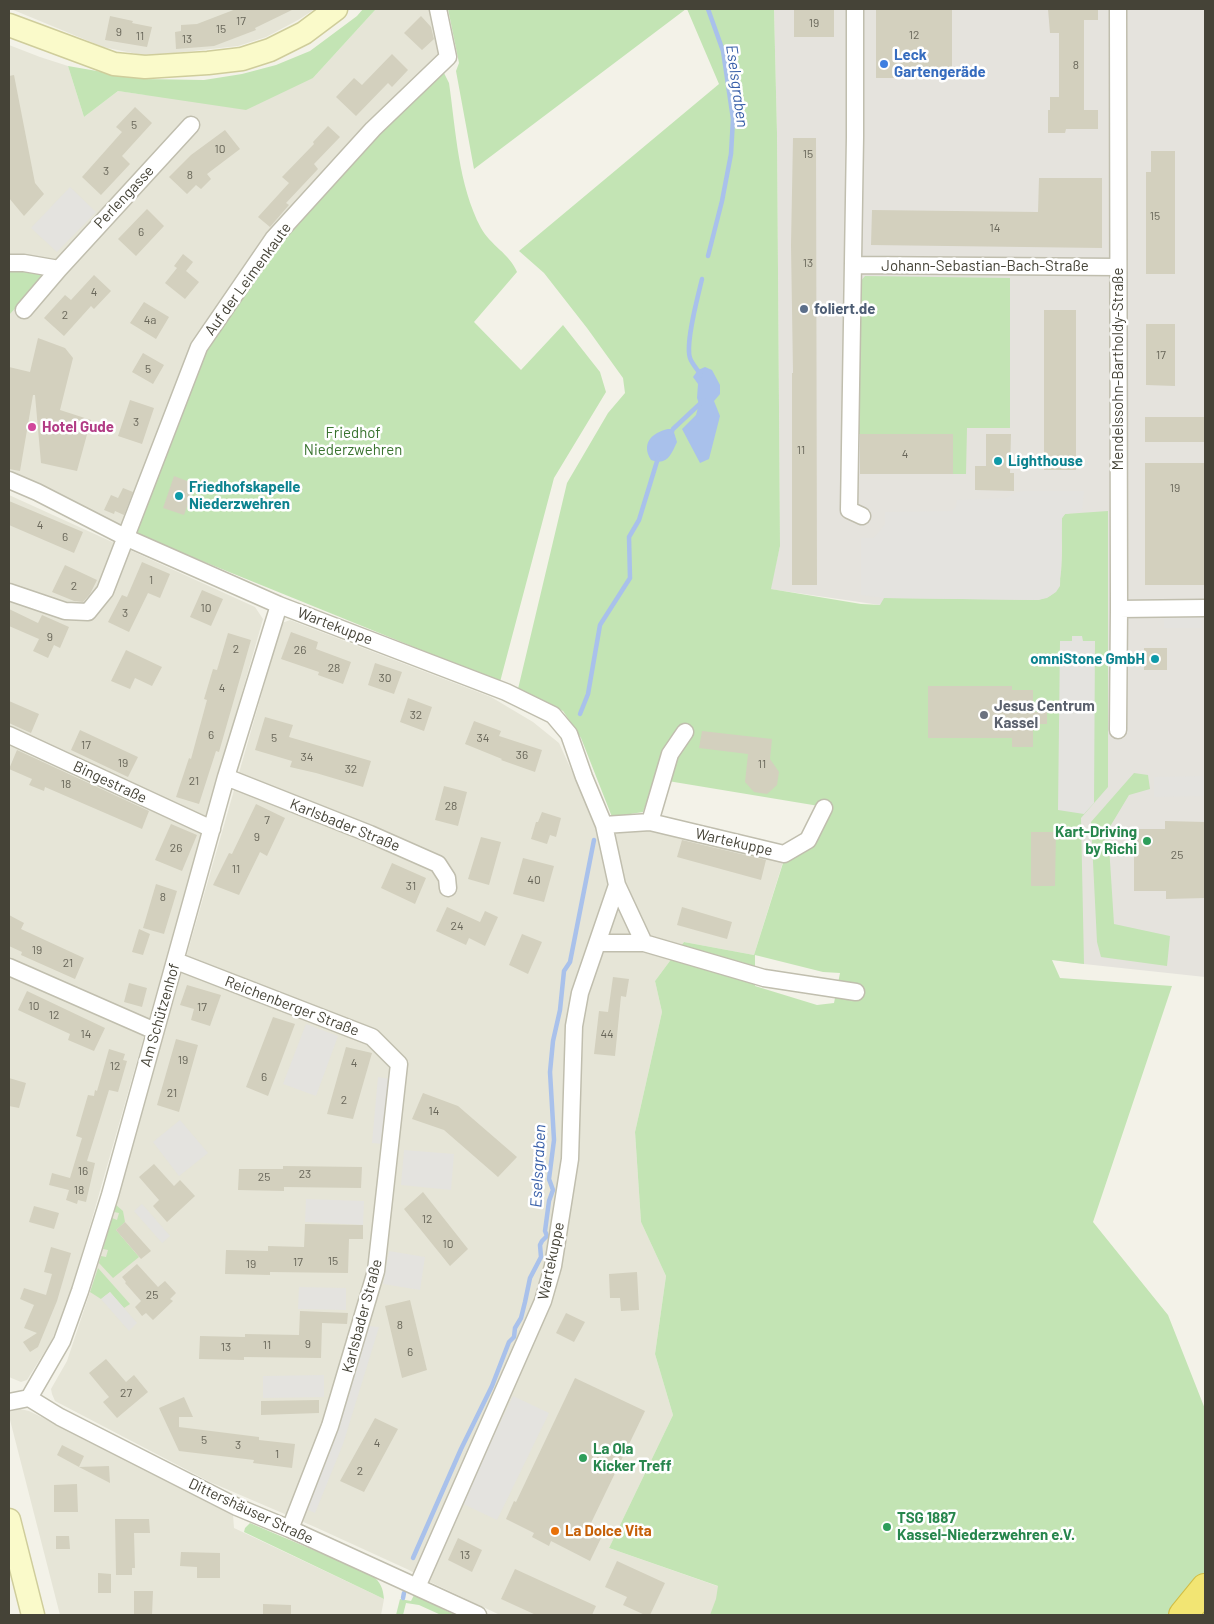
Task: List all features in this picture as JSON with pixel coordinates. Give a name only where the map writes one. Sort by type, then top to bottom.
[{"type":"highway","points":[[1183,1615],[1205,1588]]},
{"type":"street","points":[[9,25],[114,64],[145,67],[242,59],[270,50],[304,33],[336,9]]},
{"type":"street","name":"Auf der Leimenkaute","points":[[127,538],[199,347],[273,239],[373,129],[448,57],[438,9]]},
{"type":"street","points":[[855,9],[849,510],[862,516]]},
{"type":"street","name":"Mendelssohn-Bartholdy-Straße","points":[[1118,9],[1118,730]]},
{"type":"street","name":"Perlengasse","points":[[24,310],[190,125]]},
{"type":"street","points":[[9,263],[24,263],[59,269]]},
{"type":"street","name":"Johann-Sebastian-Bach-Straße","points":[[853,265],[1118,267]]},
{"type":"street","name":"Wartekuppe","points":[[9,480],[37,492],[127,538],[279,605],[506,692],[554,715],[569,734],[604,825],[618,885],[644,943]]},
{"type":"street","points":[[9,592],[65,611],[88,612],[105,590],[127,538]]},
{"type":"street","name":"Am Schützenhof","points":[[30,1398],[62,1341],[110,1195],[226,777],[279,605]]},
{"type":"street","points":[[1119,609],[1205,608]]},
{"type":"street","points":[[650,822],[670,754],[685,732]]},
{"type":"street","name":"Bingestraße","points":[[9,735],[212,829]]},
{"type":"street","name":"Karlsbader Straße","points":[[226,777],[370,834],[438,864],[447,878],[448,888]]},
{"type":"street","name":"Wartekuppe","points":[[604,825],[650,822],[784,854],[808,840],[824,808]]},
{"type":"street","name":"Wartekuppe","points":[[417,1587],[544,1301],[553,1266],[570,1159],[574,1026],[580,993],[618,885]]},
{"type":"street","points":[[598,943],[644,943],[764,978],[856,992]]},
{"type":"street","name":"Reichenberger Straße","points":[[176,961],[372,1037],[399,1064]]},
{"type":"street","points":[[9,967],[156,1031]]},
{"type":"street","name":"Karlsbader Straße","points":[[290,1529],[330,1426],[376,1271],[399,1064]]},
{"type":"street","points":[[9,1402],[30,1398]]},
{"type":"street","name":"Dittershäuser Straße","points":[[30,1398],[60,1417],[237,1507],[290,1529],[478,1615]]},
{"type":"street","points":[[9,1520],[33,1615]]},
{"type":"shaded area","points":[[11,9],[315,9],[266,37],[238,46],[147,56],[103,47]]},
{"type":"shaded area","points":[[376,9],[434,9],[441,52],[369,124],[123,530],[9,475],[9,45],[68,66],[84,117],[118,91],[146,95],[313,78]]},
{"type":"shaded area","points":[[774,9],[1205,9],[1205,977],[959,948],[880,605],[770,589],[780,546],[777,133]]},
{"type":"shaded area","points":[[70,187],[96,212],[57,252],[31,228]]},
{"type":"shaded area","points":[[1084,491],[1082,511],[1065,514],[1062,518],[1060,586],[1056,592],[1047,598],[1036,600],[884,598],[861,595],[861,538],[873,538],[879,532],[885,524],[885,512],[952,511],[956,507],[957,500],[1006,498],[1017,492]]},
{"type":"shaded area","points":[[9,495],[255,607],[263,619],[72,1289],[52,1340],[27,1380],[21,1382],[9,1377]]},
{"type":"shaded area","points":[[1201,616],[1202,628],[1164,628],[1164,617]]},
{"type":"shaded area","points":[[290,620],[491,697],[533,722],[559,743],[594,820],[787,849],[754,955],[684,942],[655,981],[662,1012],[635,1132],[641,1222],[666,1276],[655,1354],[673,1415],[609,1548],[740,1594],[723,1615],[500,1615],[409,1570],[210,1482],[55,1401],[51,1389],[67,1361],[90,1292],[282,623]]},
{"type":"shaded area","name":"Jesus Centrum Kassel","points":[[1072,636],[1082,636],[1083,641],[1095,641],[1094,803],[1084,814],[1058,810],[1060,641],[1072,641]]},
{"type":"shaded area","points":[[1205,776],[1205,796],[1154,797],[1154,777]]},
{"type":"shaded area","points":[[306,1024],[338,1036],[316,1096],[283,1084]]},
{"type":"shaded area","points":[[378,1077],[390,1079],[383,1144],[372,1143]]},
{"type":"shaded area","points":[[180,1120],[208,1153],[179,1176],[153,1142]]},
{"type":"shaded area","points":[[404,1150],[454,1154],[451,1190],[401,1185]]},
{"type":"shaded area","points":[[306,1199],[364,1201],[363,1225],[305,1222]]},
{"type":"shaded area","points":[[142,1204],[170,1236],[162,1243],[134,1211]]},
{"type":"shaded area","points":[[389,1251],[425,1257],[420,1290],[383,1284]]},
{"type":"shaded area","points":[[299,1287],[346,1288],[346,1310],[298,1309]]},
{"type":"shaded area","points":[[110,1292],[137,1323],[129,1331],[101,1299]]},
{"type":"shaded area","points":[[368,1326],[379,1327],[343,1444],[315,1513],[306,1509],[334,1442]]},
{"type":"shaded area","points":[[324,1375],[324,1397],[263,1398],[263,1376]]},
{"type":"shaded area","points":[[513,1396],[549,1413],[497,1520],[461,1503]]},
{"type":"shaded area","points":[[20,1409],[29,1411],[66,1429],[233,1515],[234,1528],[384,1599],[381,1615],[60,1615],[9,1416],[9,1412]]},
{"type":"green space","points":[[363,9],[376,9],[313,78],[246,110],[118,91],[84,117],[68,66],[143,79],[204,80],[242,74],[276,65],[310,51],[357,16]]},
{"type":"green space","points":[[448,9],[686,9],[474,169],[456,71],[459,63]]},
{"type":"green space","points":[[687,9],[774,9],[777,133],[780,546],[771,589],[861,604],[880,605],[884,598],[1039,600],[1053,594],[1059,584],[1062,566],[1062,518],[1065,514],[1108,511],[1108,787],[1081,818],[1084,964],[1052,960],[1060,978],[1172,986],[1093,1222],[1168,1315],[1205,1409],[1205,1615],[710,1615],[716,1599],[718,1586],[609,1548],[673,1415],[655,1354],[666,1276],[641,1222],[635,1132],[662,1012],[655,981],[684,942],[754,955],[784,860],[831,808],[668,781],[657,774],[643,812],[612,817],[581,738],[563,711],[518,689],[567,483],[608,413],[625,393],[623,378],[587,328],[544,273],[519,251],[719,84]],"holes":[[[755,955],[823,972],[840,973],[834,1003],[817,1005],[755,986]]]},
{"type":"green space","name":"Friedhof Niederzwehren","points":[[438,72],[444,73],[449,83],[459,157],[467,194],[473,211],[489,240],[510,260],[517,272],[474,322],[521,370],[563,325],[600,372],[606,392],[554,478],[500,682],[133,533],[207,348],[275,245],[376,133]]},
{"type":"green space","points":[[9,268],[39,271],[42,279],[9,315]]},
{"type":"green space","points":[[865,276],[1010,278],[1010,428],[967,428],[966,474],[953,474],[953,434],[858,434],[860,282]]},
{"type":"green space","points":[[1134,773],[1148,775],[1150,789],[1129,795],[1108,830],[1114,924],[1170,936],[1167,966],[1101,957],[1097,942],[1091,822]]},
{"type":"green space","points":[[116,1205],[123,1211],[125,1222],[116,1230],[139,1257],[113,1278],[99,1263],[101,1256],[106,1257],[108,1250],[103,1249],[112,1218],[117,1220],[119,1213],[114,1212]]},
{"type":"green space","points":[[98,1268],[130,1304],[124,1308],[110,1292],[101,1299],[90,1292]]},
{"type":"green space","points":[[250,1523],[372,1575],[381,1586],[384,1599],[244,1532]]},
{"type":"green space","points":[[414,1595],[455,1615],[441,1615],[419,1605],[406,1603],[403,1615],[396,1615],[400,1599],[411,1601]]},
{"type":"water","points":[[705,367],[712,370],[720,385],[720,394],[714,401],[720,416],[709,459],[700,463],[682,429],[696,415],[699,404],[697,398],[698,384],[693,377],[698,370]]},
{"type":"water","points":[[673,429],[677,442],[673,451],[668,458],[661,462],[651,460],[647,449],[649,440],[657,433]]},
{"type":"building","points":[[236,9],[294,9],[255,28],[256,30],[214,46],[176,49],[175,32],[181,31],[181,25],[197,24]]},
{"type":"building","points":[[794,9],[834,9],[834,37],[794,37]]},
{"type":"building","points":[[876,9],[952,10],[952,78],[876,78]]},
{"type":"building","points":[[1048,9],[1098,9],[1098,20],[1084,20],[1084,110],[1098,110],[1098,129],[1066,129],[1065,133],[1048,133],[1050,97],[1059,97],[1059,33],[1050,33]]},
{"type":"building","points":[[110,16],[152,27],[147,47],[105,40]]},
{"type":"building","points":[[421,16],[431,27],[434,39],[422,50],[404,33]]},
{"type":"building","points":[[392,54],[408,70],[392,87],[388,83],[356,116],[336,97],[354,78],[362,85]]},
{"type":"building","points":[[14,75],[35,183],[44,194],[24,216],[9,198],[9,76]]},
{"type":"building","points":[[135,107],[152,123],[122,156],[130,164],[101,195],[82,177],[122,132],[116,127]]},
{"type":"building","points":[[328,126],[340,137],[314,164],[318,169],[286,203],[289,205],[270,227],[258,217],[289,183],[282,177],[314,144],[313,142]]},
{"type":"building","points":[[225,130],[240,149],[207,174],[211,179],[201,189],[196,185],[187,194],[169,177],[191,155]]},
{"type":"building","points":[[793,138],[816,138],[817,585],[792,585],[793,373],[791,245]]},
{"type":"building","points":[[1151,151],[1175,151],[1175,274],[1146,274],[1146,172],[1151,172]]},
{"type":"building","points":[[1039,178],[1102,178],[1102,248],[871,245],[872,210],[1038,212]]},
{"type":"building","points":[[147,209],[164,226],[136,256],[118,239]]},
{"type":"building","points":[[183,254],[193,262],[186,271],[199,282],[185,299],[165,283],[177,268],[174,266]]},
{"type":"building","points":[[94,275],[111,291],[94,309],[91,306],[64,336],[44,318],[65,295],[71,300]]},
{"type":"building","points":[[144,302],[169,317],[156,339],[130,323]]},
{"type":"building","points":[[1044,310],[1076,310],[1076,470],[1044,470]]},
{"type":"building","points":[[1146,324],[1175,324],[1175,386],[1146,385]]},
{"type":"building","points":[[38,338],[65,348],[73,358],[60,410],[91,420],[77,471],[41,463],[35,395],[33,395],[20,471],[9,469],[9,367],[30,372]]},
{"type":"building","points":[[143,353],[164,365],[153,384],[132,372]]},
{"type":"building","points":[[130,400],[154,408],[142,444],[118,436]]},
{"type":"building","points":[[1145,417],[1205,417],[1205,442],[1145,442]]},
{"type":"building","points":[[860,434],[953,434],[953,474],[860,474]]},
{"type":"building","name":"Lighthouse","points":[[986,434],[1011,434],[1010,473],[1014,473],[1014,491],[975,490],[975,466],[986,466]]},
{"type":"building","points":[[1145,463],[1205,463],[1205,585],[1145,585]]},
{"type":"building","name":"Friedhofskapelle Niederzwehren","points":[[174,476],[195,484],[184,515],[163,508]]},
{"type":"building","points":[[123,488],[133,492],[124,515],[115,511],[114,514],[104,510],[111,495],[118,498]]},
{"type":"building","points":[[9,501],[83,532],[74,553],[9,525]]},
{"type":"building","points":[[142,562],[170,574],[160,598],[148,593],[129,632],[108,622],[122,595],[127,597]]},
{"type":"building","points":[[65,565],[97,580],[90,594],[83,602],[74,601],[52,592]]},
{"type":"building","points":[[202,590],[223,599],[211,626],[190,617]]},
{"type":"building","points":[[9,609],[38,623],[42,615],[69,627],[60,648],[54,645],[48,658],[33,651],[39,639],[9,626]]},
{"type":"building","points":[[291,632],[318,642],[316,649],[351,662],[343,684],[318,675],[319,672],[281,659]]},
{"type":"building","points":[[228,633],[251,640],[219,752],[216,751],[199,804],[176,797],[189,758],[191,759],[207,700],[204,699],[213,669],[217,670]]},
{"type":"building","name":"omniStone GmbH","points":[[1144,648],[1167,648],[1167,670],[1144,670]]},
{"type":"building","points":[[126,650],[162,667],[152,686],[135,678],[130,689],[111,681]]},
{"type":"building","points":[[375,663],[402,672],[394,694],[368,685]]},
{"type":"building","name":"Jesus Centrum Kassel","points":[[928,686],[1012,686],[1012,690],[1033,690],[1033,712],[1047,712],[1047,724],[1033,724],[1033,747],[1012,747],[1012,738],[928,738]]},
{"type":"building","points":[[408,698],[432,707],[424,731],[400,722]]},
{"type":"building","points":[[9,701],[39,714],[31,733],[9,723]]},
{"type":"building","points":[[265,717],[293,725],[289,737],[371,761],[363,787],[290,767],[292,761],[255,750]]},
{"type":"building","points":[[474,721],[501,731],[499,736],[542,750],[535,772],[465,744]]},
{"type":"building","points":[[80,730],[138,757],[128,777],[71,750]]},
{"type":"building","points":[[702,731],[772,739],[770,759],[779,772],[777,785],[767,794],[754,792],[745,782],[748,754],[699,748]]},
{"type":"building","points":[[17,750],[149,811],[142,829],[45,787],[44,791],[29,785],[32,779],[9,769]]},
{"type":"building","points":[[444,786],[467,792],[458,826],[435,820]]},
{"type":"building","points":[[256,804],[285,818],[267,856],[260,852],[239,895],[213,885],[229,853],[232,854]]},
{"type":"building","points":[[542,812],[561,818],[556,837],[550,835],[547,844],[531,839],[536,822],[538,822]]},
{"type":"building","points":[[1165,821],[1205,822],[1205,898],[1166,899],[1166,891],[1134,891],[1134,829],[1165,829]]},
{"type":"building","points":[[171,824],[197,835],[182,871],[155,860]]},
{"type":"building","points":[[1031,832],[1056,832],[1055,886],[1031,886]]},
{"type":"building","points":[[481,837],[501,842],[489,885],[468,879]]},
{"type":"building","points":[[682,840],[766,860],[761,880],[677,857]]},
{"type":"building","points":[[523,858],[554,866],[544,902],[513,894]]},
{"type":"building","points":[[392,863],[426,878],[415,904],[381,888]]},
{"type":"building","points":[[156,884],[177,891],[164,934],[143,928]]},
{"type":"building","points":[[447,907],[480,922],[485,911],[498,917],[485,946],[469,938],[466,945],[436,931]]},
{"type":"building","points":[[682,907],[732,922],[727,939],[677,925]]},
{"type":"building","points":[[9,915],[24,923],[21,929],[84,958],[75,979],[21,955],[22,952],[9,946]]},
{"type":"building","points":[[139,929],[150,934],[143,955],[132,952]]},
{"type":"building","points":[[522,934],[542,942],[528,974],[509,965]]},
{"type":"building","points":[[613,977],[629,979],[626,997],[621,996],[615,1056],[594,1054],[599,1011],[608,1012]]},
{"type":"building","points":[[129,983],[147,988],[142,1007],[124,1002]]},
{"type":"building","points":[[187,985],[221,995],[210,1026],[191,1020],[194,1009],[180,1005]]},
{"type":"building","points":[[27,991],[105,1028],[94,1051],[68,1040],[70,1034],[18,1010]]},
{"type":"building","points":[[273,1017],[295,1024],[268,1096],[246,1087]]},
{"type":"building","points":[[176,1039],[198,1045],[179,1112],[157,1105]]},
{"type":"building","points":[[346,1047],[372,1053],[353,1119],[327,1114]]},
{"type":"building","points":[[109,1049],[125,1054],[123,1060],[127,1061],[118,1092],[109,1090],[87,1161],[95,1163],[86,1202],[78,1200],[77,1204],[66,1200],[69,1190],[49,1185],[52,1173],[70,1178],[82,1138],[76,1136],[88,1095],[94,1096],[95,1090],[97,1091]]},
{"type":"building","points":[[9,1078],[26,1083],[19,1108],[9,1106]]},
{"type":"building","points":[[423,1093],[458,1106],[517,1157],[498,1177],[444,1130],[412,1119]]},
{"type":"building","points":[[154,1164],[174,1186],[180,1180],[195,1196],[167,1222],[153,1206],[159,1200],[139,1177]]},
{"type":"building","points":[[283,1166],[362,1167],[361,1188],[284,1187],[284,1191],[238,1190],[239,1169],[283,1169]]},
{"type":"building","points":[[423,1192],[468,1249],[450,1266],[404,1209]]},
{"type":"building","points":[[34,1206],[59,1213],[54,1229],[29,1222]]},
{"type":"building","points":[[125,1222],[151,1251],[141,1259],[116,1230]]},
{"type":"building","points":[[305,1224],[363,1225],[363,1239],[349,1239],[348,1273],[270,1272],[270,1275],[225,1274],[226,1250],[268,1251],[268,1246],[304,1247]]},
{"type":"building","points":[[51,1247],[71,1253],[57,1301],[38,1347],[30,1352],[23,1342],[37,1333],[24,1328],[34,1305],[20,1299],[24,1288],[46,1295],[52,1274],[44,1272]]},
{"type":"building","points":[[137,1264],[158,1287],[165,1281],[176,1293],[170,1299],[173,1301],[153,1320],[146,1313],[142,1316],[135,1307],[141,1301],[122,1277]]},
{"type":"building","points":[[637,1272],[639,1310],[621,1311],[620,1298],[610,1298],[609,1274]]},
{"type":"building","points":[[410,1300],[427,1370],[402,1378],[385,1306]]},
{"type":"building","points":[[300,1311],[348,1313],[347,1324],[322,1323],[321,1358],[244,1357],[244,1360],[199,1359],[200,1336],[245,1337],[245,1334],[299,1335]]},
{"type":"building","points":[[566,1313],[585,1322],[574,1342],[556,1333]]},
{"type":"building","points":[[106,1359],[126,1382],[134,1375],[148,1392],[117,1418],[103,1402],[109,1397],[89,1373]]},
{"type":"building","points":[[575,1378],[645,1411],[591,1523],[605,1530],[590,1561],[551,1541],[549,1546],[532,1537],[534,1533],[506,1519],[514,1501],[516,1502]]},
{"type":"building","points":[[184,1397],[193,1417],[179,1417],[179,1427],[259,1437],[259,1440],[295,1444],[292,1468],[253,1463],[254,1460],[179,1451],[159,1408]]},
{"type":"building","points":[[319,1400],[319,1413],[261,1415],[261,1401]]},
{"type":"building","points":[[375,1418],[398,1429],[364,1492],[340,1481]]},
{"type":"building","points":[[62,1445],[84,1456],[79,1467],[57,1455]]},
{"type":"building","points":[[109,1466],[110,1483],[79,1467]]},
{"type":"building","points":[[77,1484],[78,1512],[54,1512],[54,1485]]},
{"type":"building","points":[[115,1519],[149,1519],[150,1533],[134,1533],[135,1568],[132,1568],[132,1575],[116,1575]]},
{"type":"building","points":[[56,1536],[69,1536],[70,1549],[56,1549]]},
{"type":"building","points":[[458,1538],[482,1550],[472,1572],[448,1560]]},
{"type":"building","points":[[181,1552],[220,1553],[220,1578],[197,1578],[197,1567],[180,1566]]},
{"type":"building","points":[[617,1561],[665,1583],[650,1615],[645,1615],[623,1605],[627,1597],[605,1587]]},
{"type":"building","points":[[515,1569],[596,1606],[592,1615],[536,1615],[501,1599]]},
{"type":"building","points":[[98,1573],[111,1574],[111,1593],[98,1593]]},
{"type":"building","points":[[134,1591],[153,1591],[152,1615],[134,1615]]},
{"type":"building","points":[[263,1604],[291,1605],[291,1615],[263,1615]]},
{"type":"waterway","name":"Eselsgraben","points":[[708,9],[723,51],[733,119],[731,154],[722,201],[708,256]]},
{"type":"waterway","name":"Eselsgraben","points":[[701,375],[690,358],[689,342],[702,279]]},
{"type":"waterway","name":"Eselsgraben","points":[[671,434],[673,429],[704,400]]},
{"type":"waterway","name":"Eselsgraben","points":[[580,714],[588,694],[600,625],[630,578],[629,537],[639,520],[658,458]]},
{"type":"waterway","name":"Eselsgraben","points":[[413,1558],[461,1449],[492,1386],[509,1342],[514,1337],[515,1328],[521,1318],[530,1278],[541,1257],[540,1245],[547,1236],[545,1231],[549,1201],[553,1190],[549,1179],[554,1140],[550,1072],[553,1041],[560,1010],[564,971],[570,962],[594,840]]},
{"type":"waterway","name":"Eselsgraben","points":[[403,1598],[404,1593]]},
{"type":"place","name":"Leck Gartengeräde","points":[[884,64]]},
{"type":"place","name":"foliert.de","points":[[804,309]]},
{"type":"place","name":"Hotel Gude","points":[[32,427]]},
{"type":"place","name":"Lighthouse","points":[[998,461]]},
{"type":"place","name":"Friedhofskapelle Niederzwehren","points":[[179,496]]},
{"type":"place","name":"omniStone GmbH","points":[[1155,659]]},
{"type":"place","name":"Jesus Centrum Kassel","points":[[984,715]]},
{"type":"place","name":"Kart-Driving by Richi","points":[[1147,841]]},
{"type":"place","name":"La Ola Kicker Treff","points":[[583,1458]]},
{"type":"place","name":"TSG 1887 Kassel-Niederzwehren e.V.","points":[[887,1527]]},
{"type":"place","name":"La Dolce Vita","points":[[555,1531]]}]
